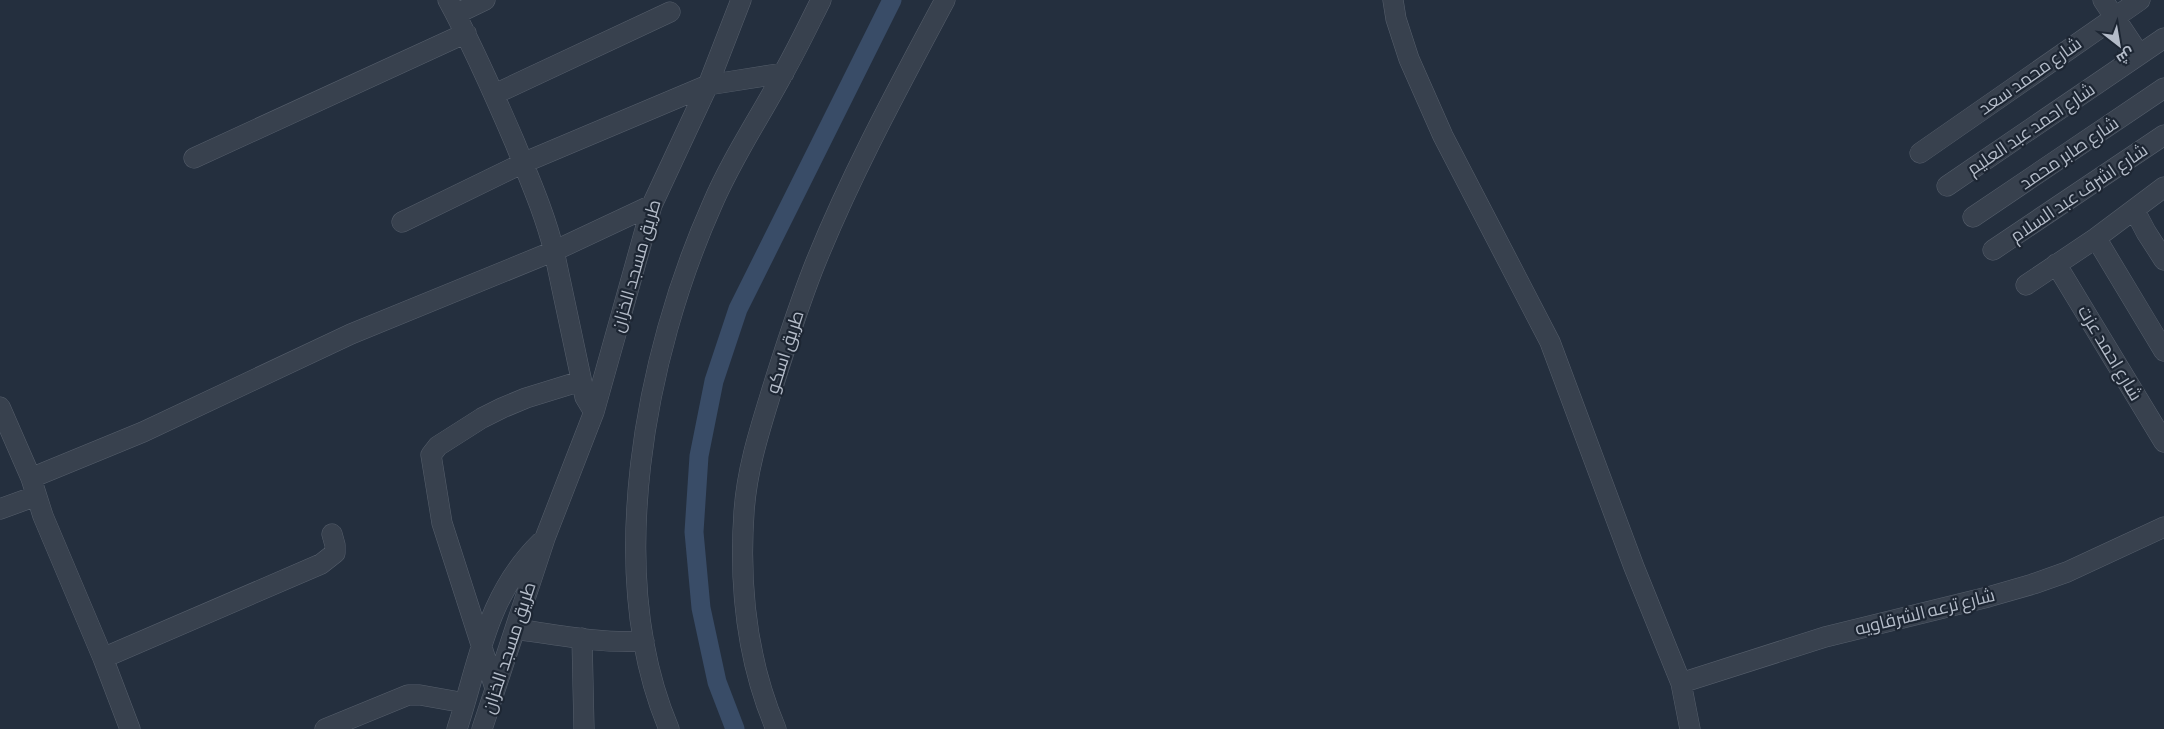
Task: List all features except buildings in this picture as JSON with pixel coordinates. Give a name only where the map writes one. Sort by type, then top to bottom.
[{"type":"street","points":[[485,0],[452,7],[466,32],[494,94],[541,208],[554,251],[579,361],[585,397],[594,412]]},
{"type":"street","name":"طريق مسجد الخزان","points":[[482,729],[545,538],[594,412],[652,205],[708,84],[742,0]]},
{"type":"street","points":[[669,729],[653,682],[644,641],[638,591],[639,492],[652,393],[663,344],[689,259],[712,203],[734,158],[784,74],[822,0]]},
{"type":"street","name":"طريق اسكو","points":[[776,729],[763,695],[748,634],[742,572],[744,510],[754,449],[791,328],[817,261],[866,154],[945,0]]},
{"type":"street","points":[[1393,0],[1396,19],[1409,59],[1444,136],[1550,342],[1634,567],[1681,683],[1690,729]]},
{"type":"street","points":[[2102,0],[2139,54]]},
{"type":"street","name":"شارع محمد سعد","points":[[1920,152],[2140,0]]},
{"type":"street","points":[[494,94],[670,12]]},
{"type":"street","points":[[194,158],[466,32]]},
{"type":"street","name":"شارع احمد عبد العليم","points":[[1947,186],[2164,38]]},
{"type":"street","points":[[402,222],[523,163],[708,84],[784,74]]},
{"type":"street","name":"شارع صابر محمد","points":[[1973,217],[2164,88]]},
{"type":"street","name":"شارع اشرف عبد السلام","points":[[1993,250],[2164,135]]},
{"type":"street","points":[[2026,285],[2096,238],[2164,187]]},
{"type":"street","points":[[0,509],[33,487],[143,432],[351,334],[554,251],[652,205]]},
{"type":"street","points":[[2135,210],[2164,260]]},
{"type":"street","points":[[2096,238],[2164,351]]},
{"type":"street","name":"شارع احمد عزت","points":[[2056,264],[2164,442]]},
{"type":"street","points":[[495,688],[442,523],[431,455],[438,446],[482,418],[502,408],[526,398],[582,381]]},
{"type":"street","points":[[0,407],[103,658],[130,729]]},
{"type":"street","name":"شارع ترعه الشرقاويه","points":[[1681,683],[1826,637],[2033,584],[2067,572],[2164,527]]},
{"type":"street","points":[[103,658],[321,564],[335,553],[332,534]]},
{"type":"street","name":"طريق مسجد الخزان","points":[[457,729],[487,626],[505,587],[516,570],[545,538]]},
{"type":"street","points":[[515,630],[582,638],[631,642],[644,641]]},
{"type":"street","points":[[582,638],[584,729]]},
{"type":"street","points":[[325,729],[408,695],[420,695],[466,703]]},
{"type":"waterway","points":[[735,729],[717,682],[701,608],[694,532],[699,456],[714,381],[738,309],[892,0]]}]
